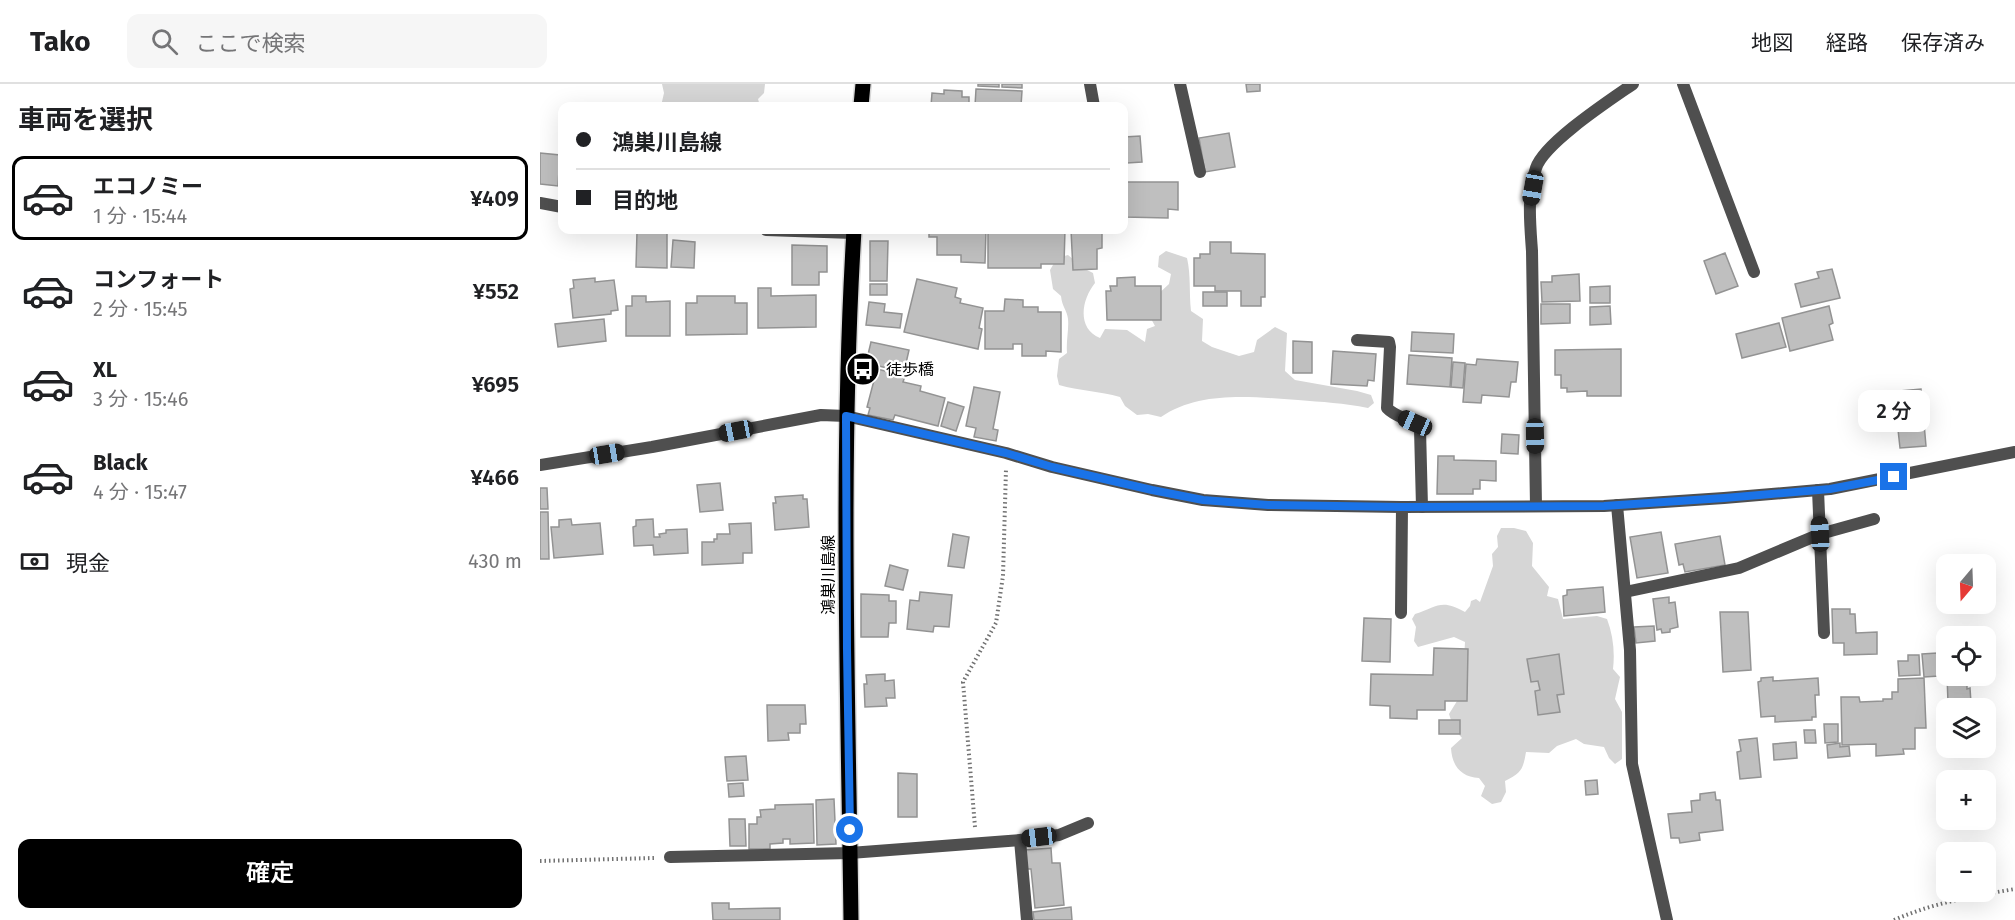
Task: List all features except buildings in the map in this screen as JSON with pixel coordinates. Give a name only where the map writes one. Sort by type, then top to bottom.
[{"type":"main road","points":[[861,102],[863,84]]},
{"type":"main road","name":"鴻巣川島線","points":[[851,920],[846,416],[854,234]]},
{"type":"street","points":[[1090,84],[1093,102]]},
{"type":"street","points":[[1180,84],[1200,172]]},
{"type":"street","points":[[1536,506],[1532,251],[1529,211],[1536,166],[1557,141],[1633,84]]},
{"type":"street","points":[[1683,84],[1754,272]]},
{"type":"street","points":[[540,203],[558,206]]},
{"type":"street","points":[[1357,340],[1389,342],[1387,408],[1390,412],[1415,423],[1420,429],[1422,507]]},
{"type":"street","points":[[540,465],[652,447],[821,415],[846,416],[1006,453],[1052,467],[1203,500],[1268,505],[1536,506],[1617,505],[1818,490],[2015,452]]},
{"type":"street","points":[[1818,490],[1824,633]]},
{"type":"street","points":[[1617,505],[1630,650],[1632,764],[1667,920]]},
{"type":"street","points":[[1401,613],[1402,507]]},
{"type":"street","points":[[1625,592],[1739,568],[1820,534],[1874,519]]},
{"type":"street","points":[[670,857],[850,853],[1020,840],[1059,835],[1088,823]]},
{"type":"street","points":[[1020,840],[1028,920]]},
{"type":"path","points":[[977,843],[963,682],[996,623],[1003,576],[1006,453]]},
{"type":"path","points":[[540,861],[670,857]]},
{"type":"path","points":[[1894,920],[1955,900],[2015,889]]},
{"type":"shaded area","points":[[662,84],[765,84],[764,93],[758,99],[759,102],[662,102],[664,93]]},
{"type":"shaded area","points":[[1166,251],[1187,258],[1191,311],[1203,319],[1202,341],[1212,347],[1239,356],[1254,352],[1257,340],[1275,327],[1287,333],[1285,371],[1295,380],[1371,395],[1374,403],[1368,408],[1298,400],[1227,397],[1176,408],[1161,417],[1148,414],[1137,415],[1125,406],[1120,397],[1059,385],[1057,376],[1059,359],[1067,353],[1068,323],[1061,296],[1053,289],[1050,270],[1057,258],[1068,255],[1093,273],[1095,283],[1087,297],[1084,313],[1084,320],[1092,333],[1100,338],[1105,329],[1127,330],[1145,342],[1147,329],[1155,326],[1149,315],[1155,297],[1169,284],[1171,274],[1158,267],[1159,256]]},
{"type":"shaded area","points":[[1501,528],[1526,531],[1533,543],[1532,566],[1549,587],[1547,596],[1558,599],[1563,619],[1597,616],[1607,619],[1613,644],[1613,669],[1620,677],[1615,699],[1622,712],[1622,759],[1615,764],[1604,747],[1584,744],[1576,739],[1557,746],[1549,753],[1526,752],[1520,770],[1515,776],[1505,781],[1506,792],[1501,802],[1492,804],[1481,796],[1485,786],[1479,778],[1462,773],[1456,765],[1451,748],[1462,738],[1454,729],[1449,714],[1462,693],[1465,642],[1454,637],[1418,647],[1414,641],[1416,627],[1412,619],[1415,614],[1439,605],[1450,605],[1465,612],[1471,601],[1476,599],[1480,602],[1493,566],[1492,554],[1498,547],[1497,536]]},
{"type":"place","name":"徒歩橋","points":[[863,369]]},
{"type":"route","points":[[850,830],[846,416],[1152,490],[1203,500],[1268,505],[1604,506],[1830,489],[1894,477]]}]
